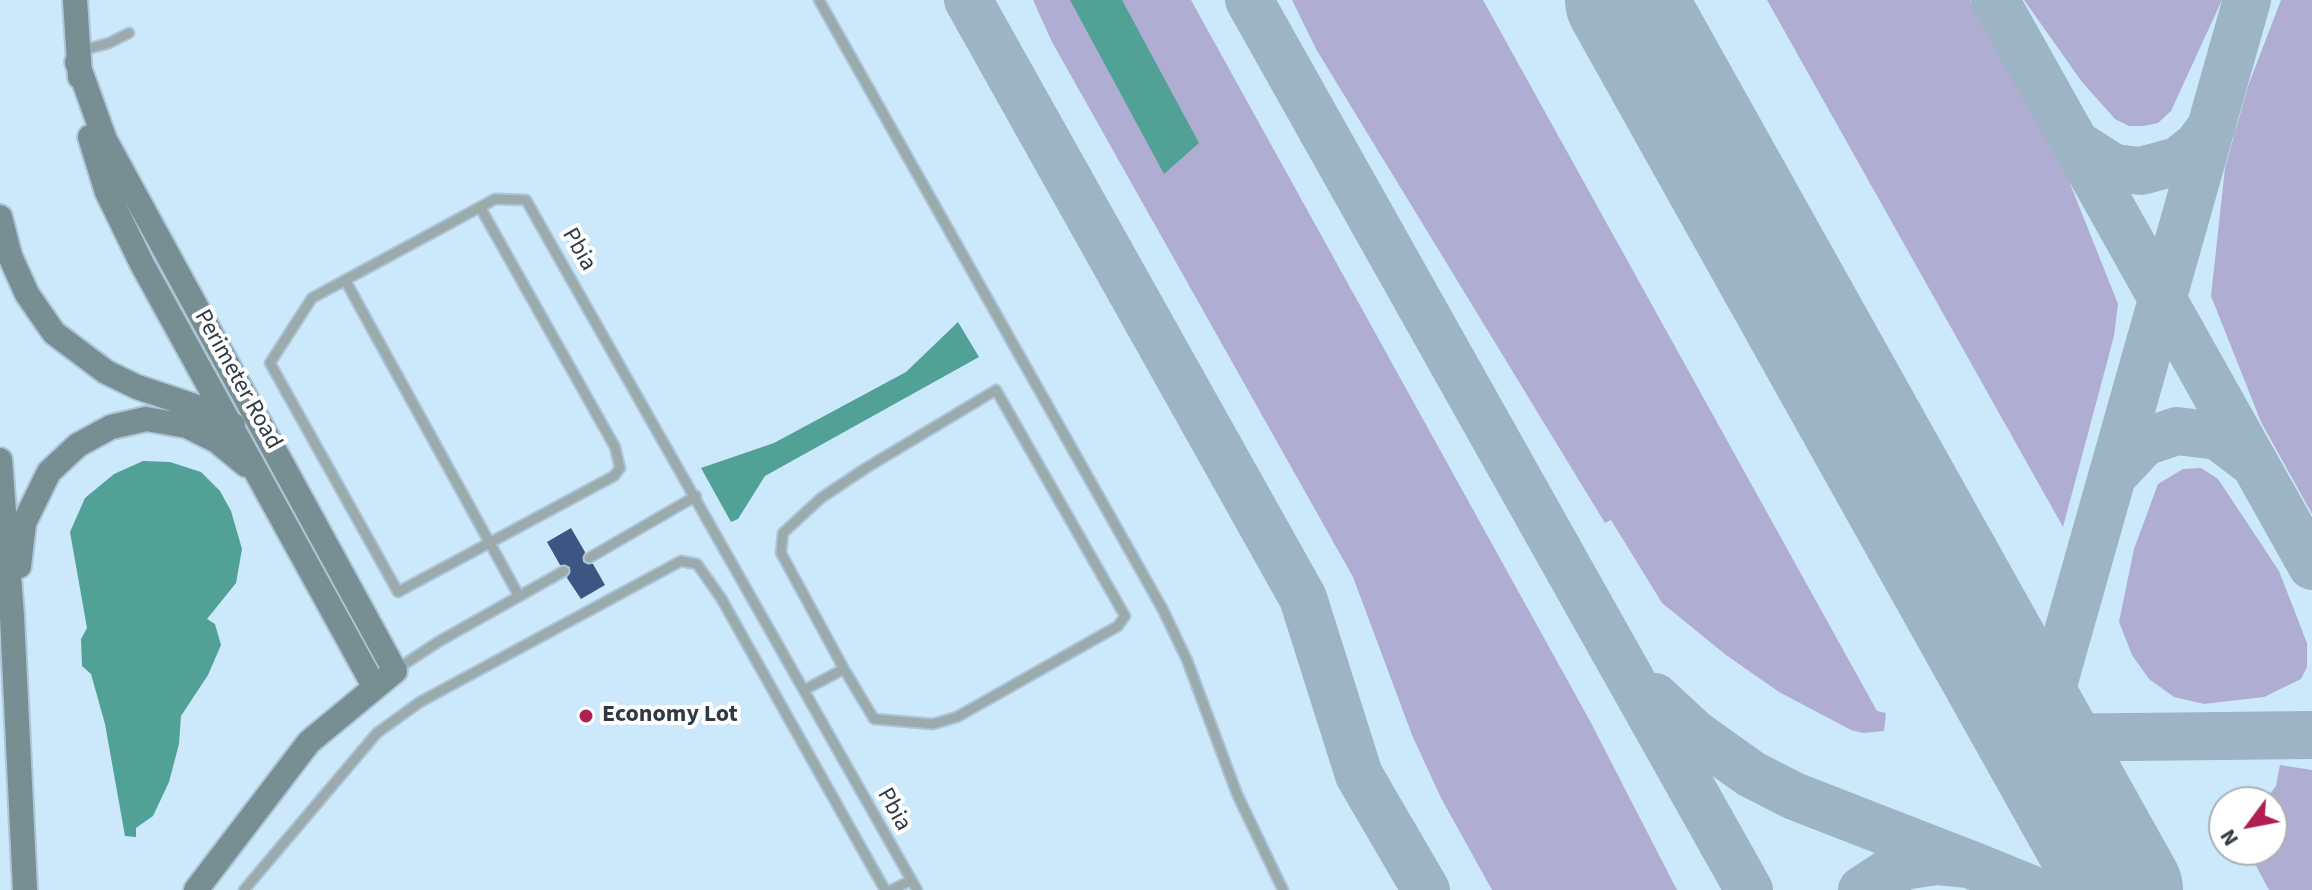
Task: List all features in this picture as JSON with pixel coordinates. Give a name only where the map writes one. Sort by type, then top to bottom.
[{"type":"street","name":"Perimeter Road","points":[[75,0],[77,57],[89,133],[107,192],[142,264],[374,686]]},
{"type":"street","name":"Perimeter Road","points":[[77,57],[105,140],[395,671]]},
{"type":"street","points":[[0,217],[10,256],[27,294],[54,333],[106,372],[229,422],[253,441],[299,498]]},
{"type":"street","points":[[12,616],[24,523],[38,491],[62,457],[94,435],[128,421],[165,420],[217,441],[239,457],[259,479]]},
{"type":"street","points":[[0,460],[12,616],[25,890]]},
{"type":"street","points":[[196,890],[309,742],[395,671]]},
{"type":"lane","points":[[819,0],[1162,608],[1187,660],[1237,794],[1283,890]]},
{"type":"lane","points":[[77,57],[129,33]]},
{"type":"lane","name":"Pbia","points":[[489,542],[398,592],[270,363],[312,298],[495,199],[526,200],[917,890]]},
{"type":"lane","points":[[480,207],[620,458],[620,468],[614,476],[489,542]]},
{"type":"lane","points":[[345,280],[519,596]]},
{"type":"lane","points":[[996,390],[1125,616],[1118,626],[957,717],[933,724],[874,719],[844,669],[781,553],[783,533],[788,524],[855,475],[996,390]]},
{"type":"lane","points":[[589,558],[696,496]]},
{"type":"lane","points":[[244,890],[377,733],[420,702],[681,561],[697,564],[721,598],[885,890]]},
{"type":"lane","points":[[395,671],[438,642],[564,571]]},
{"type":"lane","points":[[804,690],[844,669]]},
{"type":"lane","points":[[891,890],[910,881]]},
{"type":"shaded area","points":[[1033,0],[1191,0],[1590,721],[1677,890],[1492,890],[1441,798],[1412,735],[1353,577],[1052,42]]},
{"type":"shaded area","points":[[1070,0],[1122,0],[1199,143],[1164,174]]},
{"type":"shaded area","points":[[1292,0],[1483,0],[1877,711],[1886,713],[1884,731],[1863,733],[1851,730],[1779,692],[1726,655],[1662,603],[1611,520],[1605,523],[1316,49]]},
{"type":"shaded area","points":[[1767,0],[1970,0],[2028,103],[2069,181],[2118,304],[2114,336],[2063,527]]},
{"type":"shaded area","points":[[2024,0],[2222,0],[2171,111],[2158,123],[2129,126],[2115,119],[2082,82]]},
{"type":"shaded area","points":[[2281,0],[2312,0],[2312,514],[2261,422],[2211,296],[2225,168],[2248,86]]},
{"type":"shaded area","points":[[958,322],[979,357],[765,476],[738,519],[731,522],[701,468],[774,443],[906,372]]},
{"type":"shaded area","points":[[143,461],[170,462],[201,472],[220,491],[231,511],[242,549],[236,583],[207,619],[215,624],[221,645],[208,675],[181,716],[179,744],[169,782],[153,816],[136,828],[136,837],[125,836],[105,724],[91,674],[82,666],[81,639],[87,628],[70,532],[85,498],[114,474]]},
{"type":"shaded area","points":[[2201,468],[2218,479],[2279,571],[2307,643],[2307,667],[2301,679],[2264,697],[2204,704],[2174,697],[2149,679],[2132,655],[2119,622],[2134,549],[2158,484],[2183,469]]},
{"type":"shaded area","points":[[2280,765],[2312,770],[2312,890],[2269,890],[2256,866],[2288,866],[2288,786],[2276,786]]},
{"type":"building","points":[[571,528],[585,552],[583,562],[593,564],[605,585],[581,599],[567,578],[570,567],[560,565],[547,542]]},
{"type":"taxiway","points":[[968,0],[1303,598],[1359,775],[1426,890]]},
{"type":"taxiway","points":[[1249,0],[1749,890]]},
{"type":"taxiway","points":[[1995,0],[2312,566]]},
{"type":"taxiway","points":[[2247,0],[2038,738],[2312,735]]},
{"type":"taxiway","points":[[2076,144],[2114,168],[2141,171],[2178,161],[2198,145],[2212,126]]},
{"type":"taxiway","points":[[2114,474],[2144,442],[2177,431],[2218,436],[2255,464]]},
{"type":"taxiway","points":[[1655,697],[1695,734],[1751,774],[1794,796],[1969,864],[1937,861],[1909,865],[1891,871],[1862,890]]},
{"type":"taxiway","points":[[1969,864],[2033,890]]},
{"type":"runway","points":[[1625,0],[2123,890]]},
{"type":"place","name":"Economy Lot","points":[[586,716]]}]
